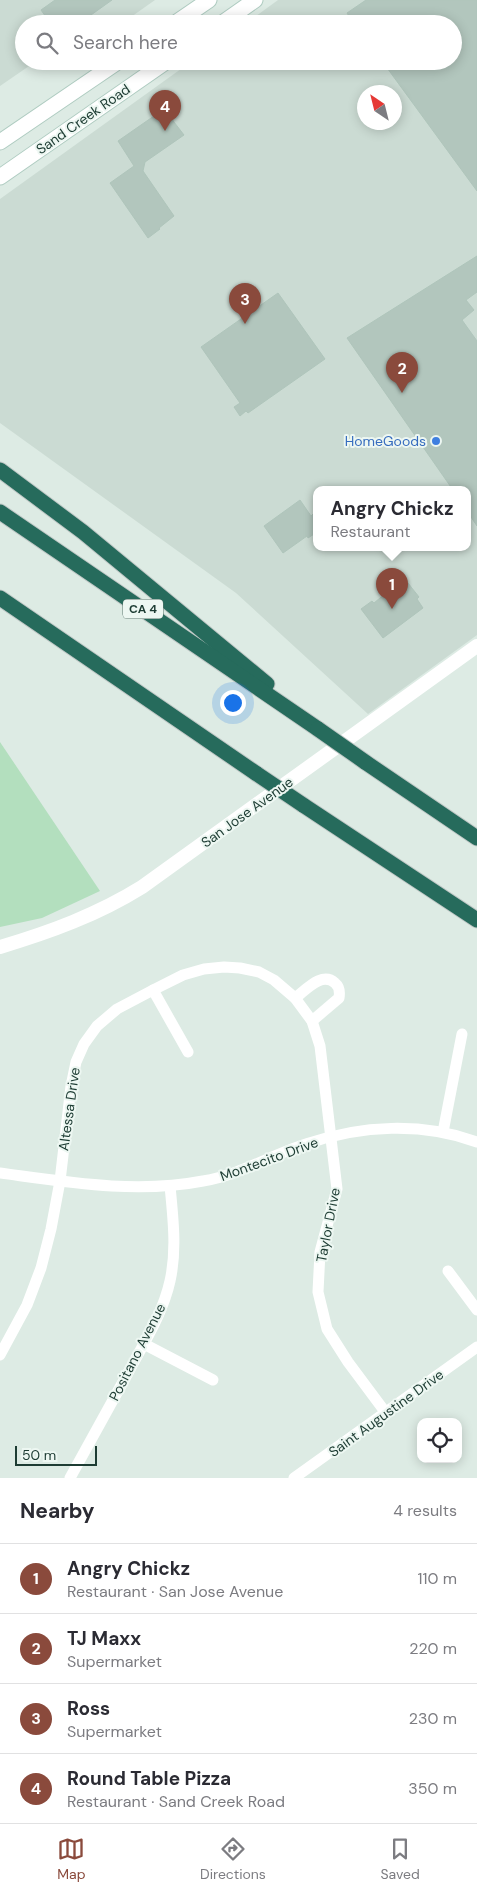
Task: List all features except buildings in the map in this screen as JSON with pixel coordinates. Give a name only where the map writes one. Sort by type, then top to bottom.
[{"type":"highway","points":[[0,470],[83,532],[194,622],[268,685],[285,706]]},
{"type":"highway","name":"CA 4","points":[[0,512],[477,838]]},
{"type":"highway","points":[[0,598],[257,774],[477,920]]},
{"type":"main road","points":[[187,15],[208,0]]},
{"type":"main road","points":[[234,15],[255,0]]},
{"type":"main road","name":"Sand Creek Road","points":[[0,142],[106,70]]},
{"type":"main road","name":"Sand Creek Road","points":[[0,177],[153,70]]},
{"type":"street","name":"San Jose Avenue","points":[[0,947],[81,920],[104,910],[135,892],[477,646]]},
{"type":"street","name":"Altessa Drive","points":[[0,1356],[27,1305],[41,1268],[51,1229],[60,1180],[71,1086],[76,1062],[84,1044],[97,1026],[117,1009],[184,975],[204,969],[224,967],[258,972],[274,980],[296,998],[312,1021],[320,1046],[332,1137]]},
{"type":"street","points":[[296,998],[316,982],[326,978],[333,980],[338,986],[339,998],[312,1021]]},
{"type":"street","points":[[152,990],[188,1052]]},
{"type":"street","points":[[443,1132],[462,1034]]},
{"type":"street","name":"Montecito Drive","points":[[0,1172],[142,1188],[170,1186],[228,1176],[306,1144],[332,1137],[390,1127],[443,1132],[477,1142]]},
{"type":"street","name":"Taylor Drive","points":[[332,1137],[337,1189],[320,1252],[318,1292],[327,1329],[348,1362],[386,1413]]},
{"type":"street","name":"Positano Avenue","points":[[70,1478],[144,1344],[160,1310],[170,1282],[174,1228],[170,1186]]},
{"type":"street","points":[[448,1271],[477,1310]]},
{"type":"street","points":[[144,1344],[213,1380]]},
{"type":"street","name":"Saint Augustine Drive","points":[[294,1478],[477,1347]]},
{"type":"shaded area","points":[[0,0],[155,0],[134,15],[15,15],[15,70],[23,70],[0,86]]},
{"type":"shaded area","points":[[278,0],[477,0],[477,635],[368,714],[236,593],[0,423],[0,199],[179,70],[462,70],[462,15],[257,15]]},
{"type":"green space","points":[[0,742],[100,891],[42,918],[0,927]]},
{"type":"place","name":"Round Table Pizza","points":[[165,131]]},
{"type":"place","name":"Ross","points":[[245,324]]},
{"type":"place","name":"TJ Maxx","points":[[402,393]]},
{"type":"place","name":"HomeGoods","points":[[436,441]]},
{"type":"place","name":"Angry Chickz","points":[[392,609]]}]
